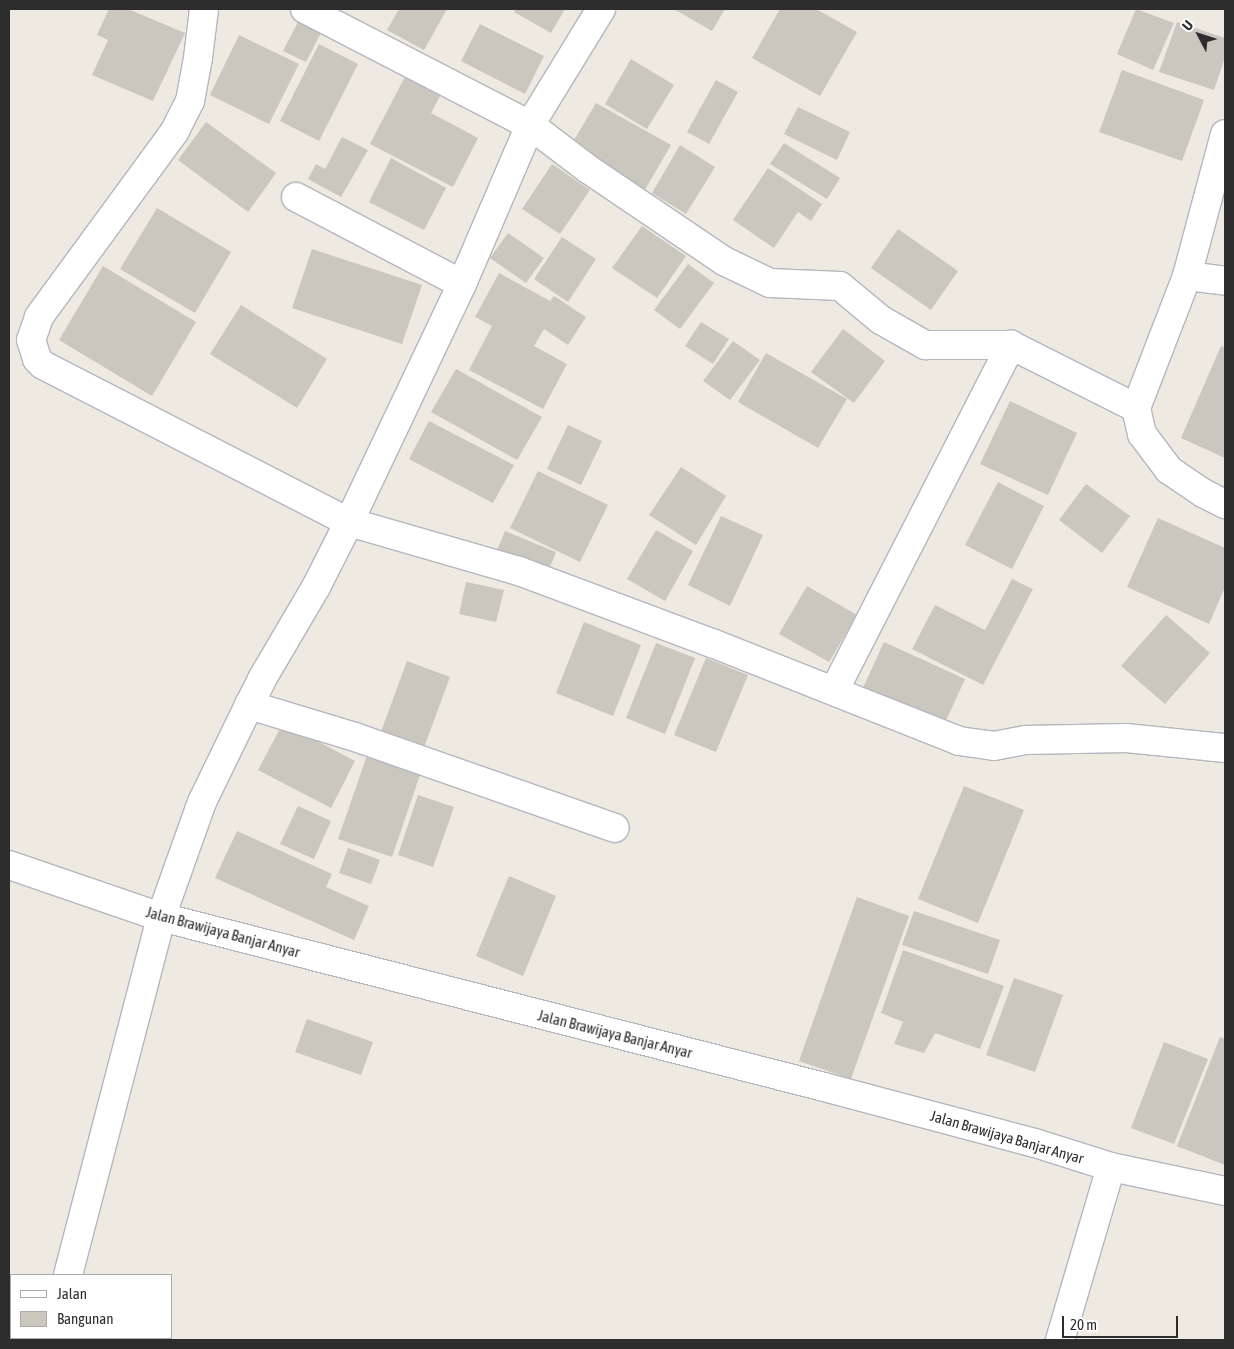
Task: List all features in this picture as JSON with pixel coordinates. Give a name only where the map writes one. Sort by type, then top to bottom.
[{"type":"street","points":[[204,9],[190,101],[175,132],[39,317],[31,340],[32,349],[43,365],[349,522],[519,571],[712,643],[959,741],[994,746],[1025,740],[1126,738],[1225,748]]},
{"type":"street","points":[[305,9],[530,125],[588,169],[724,261],[770,283],[840,286],[881,320],[924,345],[1012,345],[1136,408]]},
{"type":"street","points":[[68,1274],[161,917],[202,802],[262,678],[316,587],[349,522],[462,284],[530,125],[601,9]]},
{"type":"street","points":[[1225,134],[1187,276],[1136,408],[1142,434],[1170,470],[1203,493],[1225,504]]},
{"type":"street","points":[[296,197],[462,284]]},
{"type":"street","points":[[1187,276],[1225,282]]},
{"type":"street","points":[[834,691],[1012,345]]},
{"type":"street","points":[[249,705],[355,737],[615,828]]},
{"type":"street","name":"Jalan Brawijaya Banjar Anyar","points":[[9,865],[161,917],[834,1090],[1035,1143],[1111,1167],[1225,1191]]},
{"type":"street","points":[[1060,1340],[1111,1167]]},
{"type":"building","points":[[109,9],[128,9],[185,33],[153,101],[92,75],[108,40],[97,35]]},
{"type":"building","points":[[399,9],[447,9],[424,50],[387,30]]},
{"type":"building","points":[[516,9],[565,9],[551,33],[514,12]]},
{"type":"building","points":[[674,9],[725,9],[712,31]]},
{"type":"building","points":[[780,9],[816,9],[857,32],[820,96],[752,58]]},
{"type":"building","points":[[1136,9],[1174,23],[1153,70],[1117,54]]},
{"type":"building","points":[[302,14],[325,25],[306,62],[283,51]]},
{"type":"building","points":[[1177,22],[1225,38],[1225,57],[1214,90],[1159,72]]},
{"type":"building","points":[[480,24],[544,56],[525,94],[461,61]]},
{"type":"building","points":[[239,35],[299,64],[269,124],[210,95]]},
{"type":"building","points":[[319,44],[358,64],[319,141],[280,121]]},
{"type":"building","points":[[631,59],[674,85],[647,129],[605,104]]},
{"type":"building","points":[[409,69],[445,87],[431,113],[478,138],[453,187],[370,144]]},
{"type":"building","points":[[1122,70],[1204,100],[1182,161],[1099,132]]},
{"type":"building","points":[[716,80],[738,92],[709,144],[687,132]]},
{"type":"building","points":[[596,103],[671,145],[643,193],[568,150]]},
{"type":"building","points":[[798,107],[850,132],[837,160],[784,134]]},
{"type":"building","points":[[206,122],[276,173],[248,212],[178,160]]},
{"type":"building","points":[[342,137],[368,150],[341,197],[308,179],[316,164],[325,169]]},
{"type":"building","points":[[784,143],[840,178],[827,199],[770,164]]},
{"type":"building","points":[[680,145],[715,167],[686,214],[652,193]]},
{"type":"building","points":[[391,158],[446,188],[424,230],[369,202]]},
{"type":"building","points":[[552,164],[590,190],[560,234],[522,209]]},
{"type":"building","points":[[768,168],[822,204],[811,221],[798,212],[774,248],[733,220]]},
{"type":"building","points":[[157,208],[231,252],[195,313],[120,269]]},
{"type":"building","points":[[642,226],[686,256],[657,298],[612,268]]},
{"type":"building","points":[[898,229],[958,271],[931,310],[871,268]]},
{"type":"building","points":[[508,233],[544,258],[526,283],[490,258]]},
{"type":"building","points":[[562,237],[596,259],[568,302],[534,279]]},
{"type":"building","points":[[312,249],[422,285],[402,344],[292,308]]},
{"type":"building","points":[[688,264],[714,283],[680,329],[654,310]]},
{"type":"building","points":[[103,266],[196,322],[152,396],[59,340]]},
{"type":"building","points":[[499,273],[550,301],[554,296],[586,317],[568,345],[544,329],[534,346],[567,364],[543,409],[469,370],[492,326],[475,317]]},
{"type":"building","points":[[241,305],[327,359],[297,408],[210,354]]},
{"type":"building","points":[[701,322],[729,339],[713,364],[685,346]]},
{"type":"building","points":[[843,329],[885,361],[854,403],[811,372]]},
{"type":"building","points":[[733,341],[760,360],[730,400],[703,381]]},
{"type":"building","points":[[1221,346],[1225,348],[1225,458],[1181,438]]},
{"type":"building","points":[[766,353],[847,399],[818,448],[738,402]]},
{"type":"building","points":[[456,369],[542,417],[517,460],[431,412]]},
{"type":"building","points":[[1010,401],[1077,433],[1048,495],[980,464]]},
{"type":"building","points":[[429,421],[514,465],[493,503],[409,459]]},
{"type":"building","points":[[568,425],[602,441],[581,485],[547,469]]},
{"type":"building","points":[[681,467],[726,496],[696,545],[649,515]]},
{"type":"building","points":[[538,471],[608,505],[580,562],[510,528]]},
{"type":"building","points":[[998,482],[1044,506],[1012,569],[965,545]]},
{"type":"building","points":[[1086,484],[1130,516],[1102,553],[1059,520]]},
{"type":"building","points":[[721,516],[763,535],[730,606],[688,585]]},
{"type":"building","points":[[1158,518],[1225,548],[1225,587],[1209,624],[1127,587]]},
{"type":"building","points":[[656,530],[693,551],[665,601],[627,579]]},
{"type":"building","points":[[505,531],[556,552],[546,577],[495,555]]},
{"type":"building","points":[[1012,579],[1033,589],[983,685],[912,649],[935,605],[985,630]]},
{"type":"building","points":[[466,582],[504,590],[496,622],[459,614]]},
{"type":"building","points":[[807,586],[857,615],[829,662],[779,634]]},
{"type":"building","points":[[1166,615],[1210,653],[1165,704],[1121,666]]},
{"type":"building","points":[[584,622],[641,645],[613,716],[556,693]]},
{"type":"building","points":[[884,642],[965,679],[943,727],[862,690]]},
{"type":"building","points":[[656,643],[695,658],[665,734],[626,718]]},
{"type":"building","points":[[706,658],[748,675],[716,752],[674,735]]},
{"type":"building","points":[[407,661],[450,677],[422,753],[379,737]]},
{"type":"building","points":[[283,723],[355,761],[331,808],[258,770]]},
{"type":"building","points":[[370,747],[423,766],[392,857],[338,839]]},
{"type":"building","points":[[964,786],[1024,810],[978,923],[918,899]]},
{"type":"building","points":[[418,795],[454,807],[433,867],[398,855]]},
{"type":"building","points":[[298,806],[331,821],[314,859],[280,844]]},
{"type":"building","points":[[237,831],[332,874],[326,887],[369,906],[354,940],[215,878]]},
{"type":"building","points":[[348,848],[380,860],[371,884],[339,873]]},
{"type":"building","points":[[509,876],[556,896],[523,976],[476,956]]},
{"type":"building","points":[[857,897],[909,916],[851,1079],[799,1061]]},
{"type":"building","points":[[914,911],[1000,940],[988,974],[902,945]]},
{"type":"building","points":[[903,950],[1004,986],[980,1049],[935,1033],[924,1053],[894,1044],[903,1022],[881,1013]]},
{"type":"building","points":[[1014,978],[1063,995],[1035,1072],[986,1055]]},
{"type":"building","points":[[307,1019],[373,1042],[361,1075],[295,1052]]},
{"type":"building","points":[[1220,1037],[1225,1039],[1225,1165],[1177,1146]]},
{"type":"building","points":[[1164,1042],[1208,1059],[1174,1144],[1131,1128]]}]
